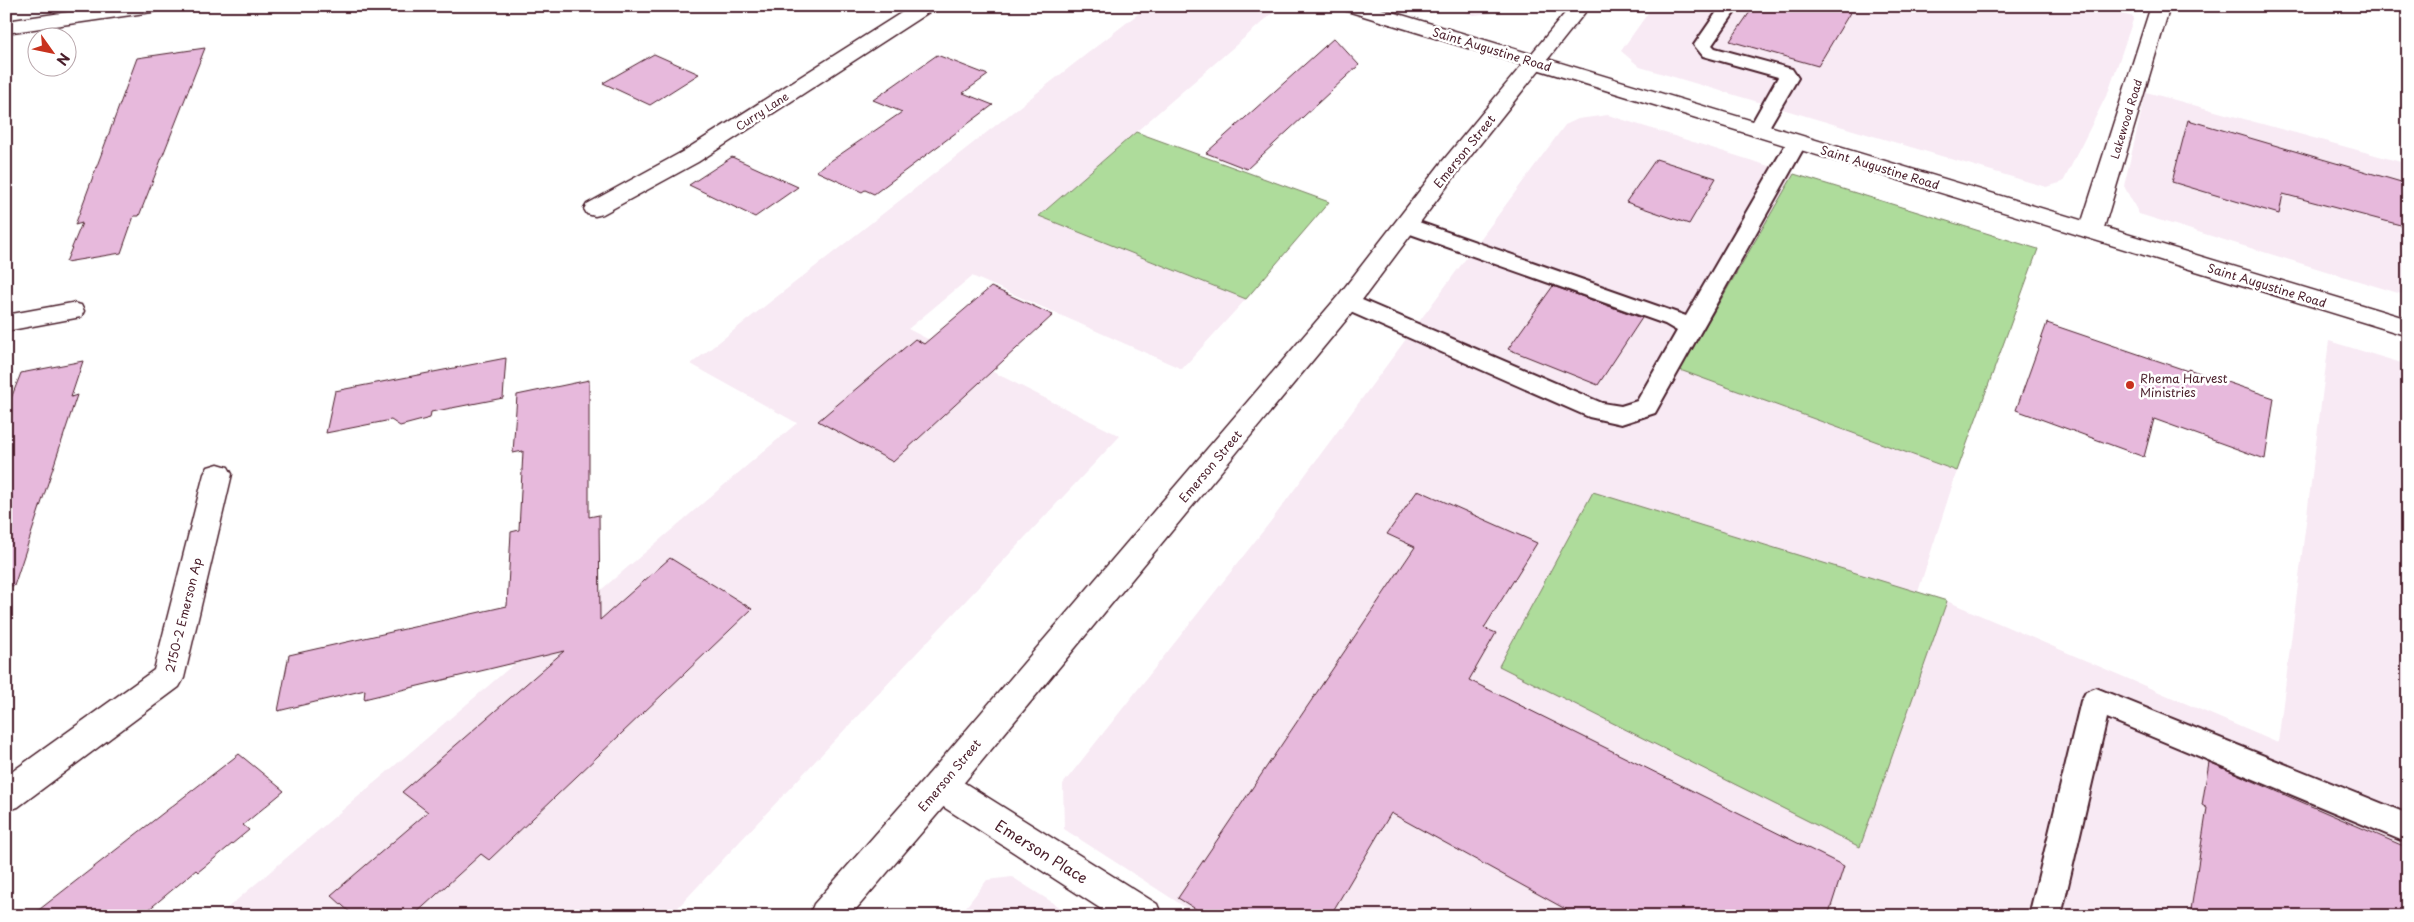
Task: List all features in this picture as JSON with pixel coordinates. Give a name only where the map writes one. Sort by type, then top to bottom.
[{"type":"main road","points":[[6,27],[152,6]]},
{"type":"main road","name":"Curry Lane","points":[[595,209],[690,157],[925,6]]},
{"type":"main road","name":"Saint Augustine Road","points":[[1351,6],[2408,328]]},
{"type":"main road","name":"Emerson Street","points":[[827,916],[940,786],[1348,302],[1406,225],[1581,6]]},
{"type":"main road","name":"Lakewood Road","points":[[2091,231],[2162,6]]},
{"type":"main road","points":[[6,323],[72,311]]},
{"type":"main road","name":"2150-2 Emerson Ap","points":[[6,796],[168,678],[218,474]]},
{"type":"main road","name":"Emerson Place","points":[[940,786],[1144,916]]},
{"type":"lane","points":[[1730,6],[1703,45],[1709,52],[1785,73],[1789,78],[1758,130]]},
{"type":"lane","points":[[1348,302],[1598,411],[1621,415],[1646,407],[1797,142]]},
{"type":"lane","points":[[1406,225],[1672,319],[1690,328]]},
{"type":"lane","points":[[2045,916],[2096,700],[2408,829]]},
{"type":"shaded area","points":[[1148,6],[1255,6],[1274,12],[1039,216],[1246,299],[1182,369],[972,276],[908,329],[1120,436],[670,916],[218,916],[797,423],[691,364]]},
{"type":"shaded area","points":[[1444,6],[1500,6],[1490,13],[1474,15]]},
{"type":"shaded area","points":[[1653,6],[2090,6],[2134,17],[2109,90],[2063,182],[2046,187],[1640,67],[1621,51]]},
{"type":"shaded area","points":[[2146,92],[2408,164],[2408,296],[2139,214],[2124,186]]},
{"type":"shaded area","points":[[1608,115],[1794,174],[1680,370],[1957,471],[1918,592],[1593,492],[1499,666],[1860,846],[1947,601],[2278,743],[2329,341],[2408,365],[2408,916],[1199,916],[1064,829],[1063,784],[1271,521],[1565,125],[1578,119]]},
{"type":"shaded area","points":[[1012,877],[1074,916],[959,916],[987,880]]},
{"type":"green space","points":[[1136,132],[1329,202],[1246,299],[1039,216]]},
{"type":"green space","points":[[1794,174],[2038,249],[1957,471],[1680,370]]},
{"type":"green space","points":[[1593,492],[1947,601],[1860,847],[1499,666]]},
{"type":"building","points":[[1754,6],[1854,6],[1818,66],[1730,41]]},
{"type":"building","points":[[1334,38],[1359,65],[1247,169],[1206,153]]},
{"type":"building","points":[[205,48],[139,216],[134,216],[121,253],[66,262],[82,223],[75,225],[137,58]]},
{"type":"building","points":[[654,54],[699,74],[650,105],[603,83]]},
{"type":"building","points":[[937,55],[988,75],[963,93],[993,105],[874,194],[865,190],[862,192],[816,171],[902,112],[873,100]]},
{"type":"building","points":[[2188,120],[2408,184],[2408,227],[2283,194],[2279,214],[2172,182]]},
{"type":"building","points":[[732,157],[798,187],[755,217],[689,185]]},
{"type":"building","points":[[1656,159],[1716,178],[1689,224],[1626,202]]},
{"type":"building","points":[[1553,286],[1642,318],[1598,385],[1508,349]]},
{"type":"building","points":[[991,287],[1053,315],[893,462],[818,421],[915,339],[924,344]]},
{"type":"building","name":"Rhema Harvest Ministries","points":[[2047,323],[2274,398],[2265,459],[2154,419],[2144,457],[2016,410]]},
{"type":"building","points":[[506,358],[503,398],[431,412],[430,418],[400,426],[391,420],[326,433],[335,391]]},
{"type":"building","points":[[83,361],[71,397],[77,395],[14,586],[6,585],[6,411],[21,373]]},
{"type":"building","points":[[589,380],[589,517],[599,515],[600,620],[670,558],[752,609],[489,860],[481,854],[413,916],[354,916],[331,895],[428,812],[402,792],[564,651],[364,699],[365,690],[278,711],[289,655],[507,606],[511,532],[519,530],[523,451],[513,453],[517,395]]},
{"type":"building","points":[[1418,490],[1537,543],[1484,628],[1496,633],[1469,680],[1844,866],[1828,916],[1578,916],[1391,813],[1330,916],[1207,916],[1178,898],[1415,547],[1387,534]]},
{"type":"building","points":[[239,754],[284,791],[243,825],[249,830],[198,872],[196,870],[141,916],[31,916]]},
{"type":"building","points":[[2209,762],[2408,848],[2408,916],[2190,916],[2207,808],[2202,805]]},
{"type":"place","name":"Rhema Harvest Ministries","points":[[2130,385]]}]
